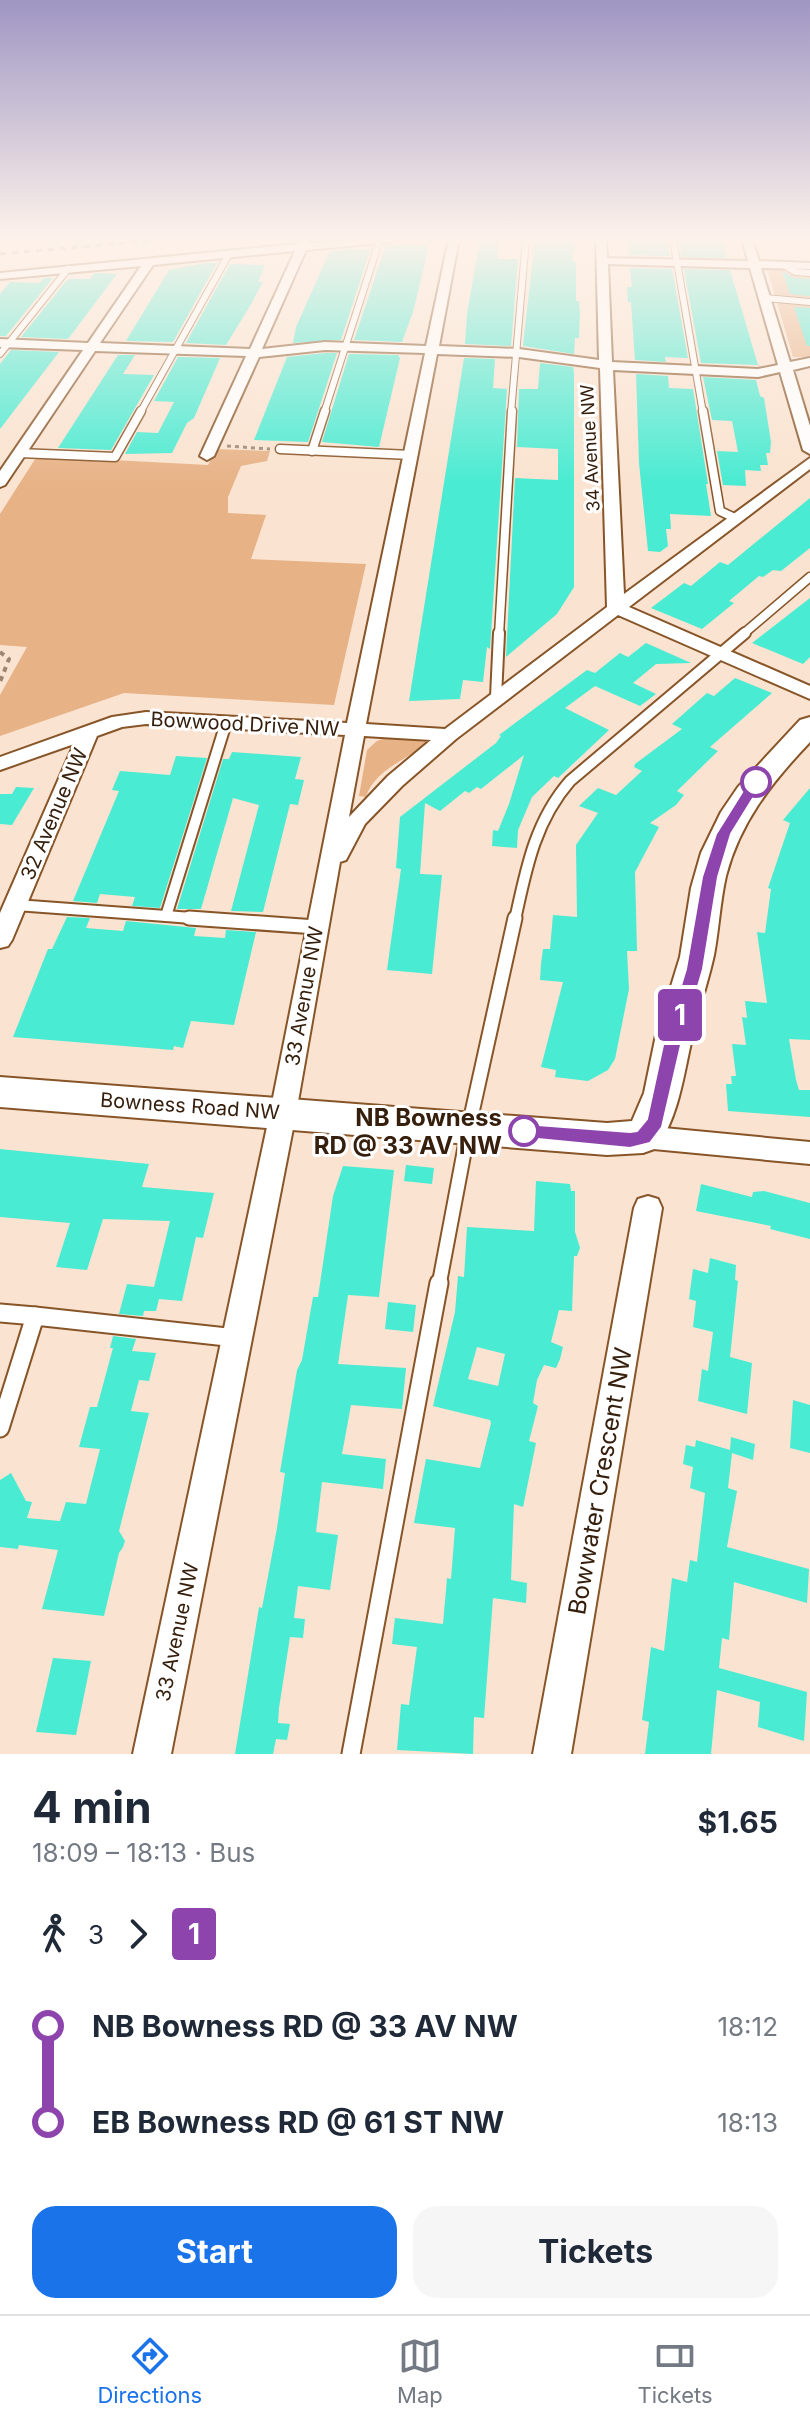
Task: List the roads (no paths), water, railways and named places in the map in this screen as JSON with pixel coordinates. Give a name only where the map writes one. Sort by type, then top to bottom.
[{"type":"street","points":[[0,482],[110,321]]},
{"type":"street","points":[[210,451],[270,321]]},
{"type":"street","name":"33 Avenue NW","points":[[152,1754],[283,1113],[316,927],[439,321]]},
{"type":"street","name":"34 Avenue NW","points":[[604,321],[616,608]]},
{"type":"street","points":[[772,321],[810,450]]},
{"type":"street","points":[[3,347],[256,353],[348,347],[519,353],[605,364],[758,373],[810,362]]},
{"type":"street","points":[[326,877],[357,820],[395,781],[496,697],[810,462]]},
{"type":"street","points":[[792,478],[810,484]]},
{"type":"street","points":[[616,608],[810,693]]},
{"type":"street","name":"Bowwood Drive NW","points":[[0,764],[119,721],[146,718],[449,735]]},
{"type":"street","points":[[643,1137],[655,1122],[663,1097],[672,1045],[694,969],[710,877],[724,834],[756,782],[810,726]]},
{"type":"street","name":"32 Avenue NW","points":[[0,940],[89,731]]},
{"type":"street","name":"Bowness Road NW","points":[[0,1092],[607,1139],[643,1137]]},
{"type":"street","points":[[643,1137],[810,1153]]},
{"type":"street","name":"Bowwater Crescent NW","points":[[552,1754],[648,1208]]},
{"type":"lane","points":[[3,347],[25,321]]},
{"type":"lane","points":[[19,453],[115,457],[191,321]]},
{"type":"lane","points":[[312,451],[356,321]]},
{"type":"lane","points":[[496,697],[509,442],[521,321]]},
{"type":"lane","points":[[687,321],[720,511],[737,519]]},
{"type":"lane","points":[[280,449],[411,455]]},
{"type":"lane","points":[[351,1754],[469,1126],[531,848],[551,803],[570,781],[810,577]]},
{"type":"lane","points":[[166,916],[226,723]]},
{"type":"lane","points":[[16,905],[316,927]]},
{"type":"lane","points":[[0,1313],[237,1338]]},
{"type":"lane","points":[[0,1428],[35,1316]]},
{"type":"place","name":"NB Bowness RD @ 33 AV NW","points":[[524,1131]]}]
